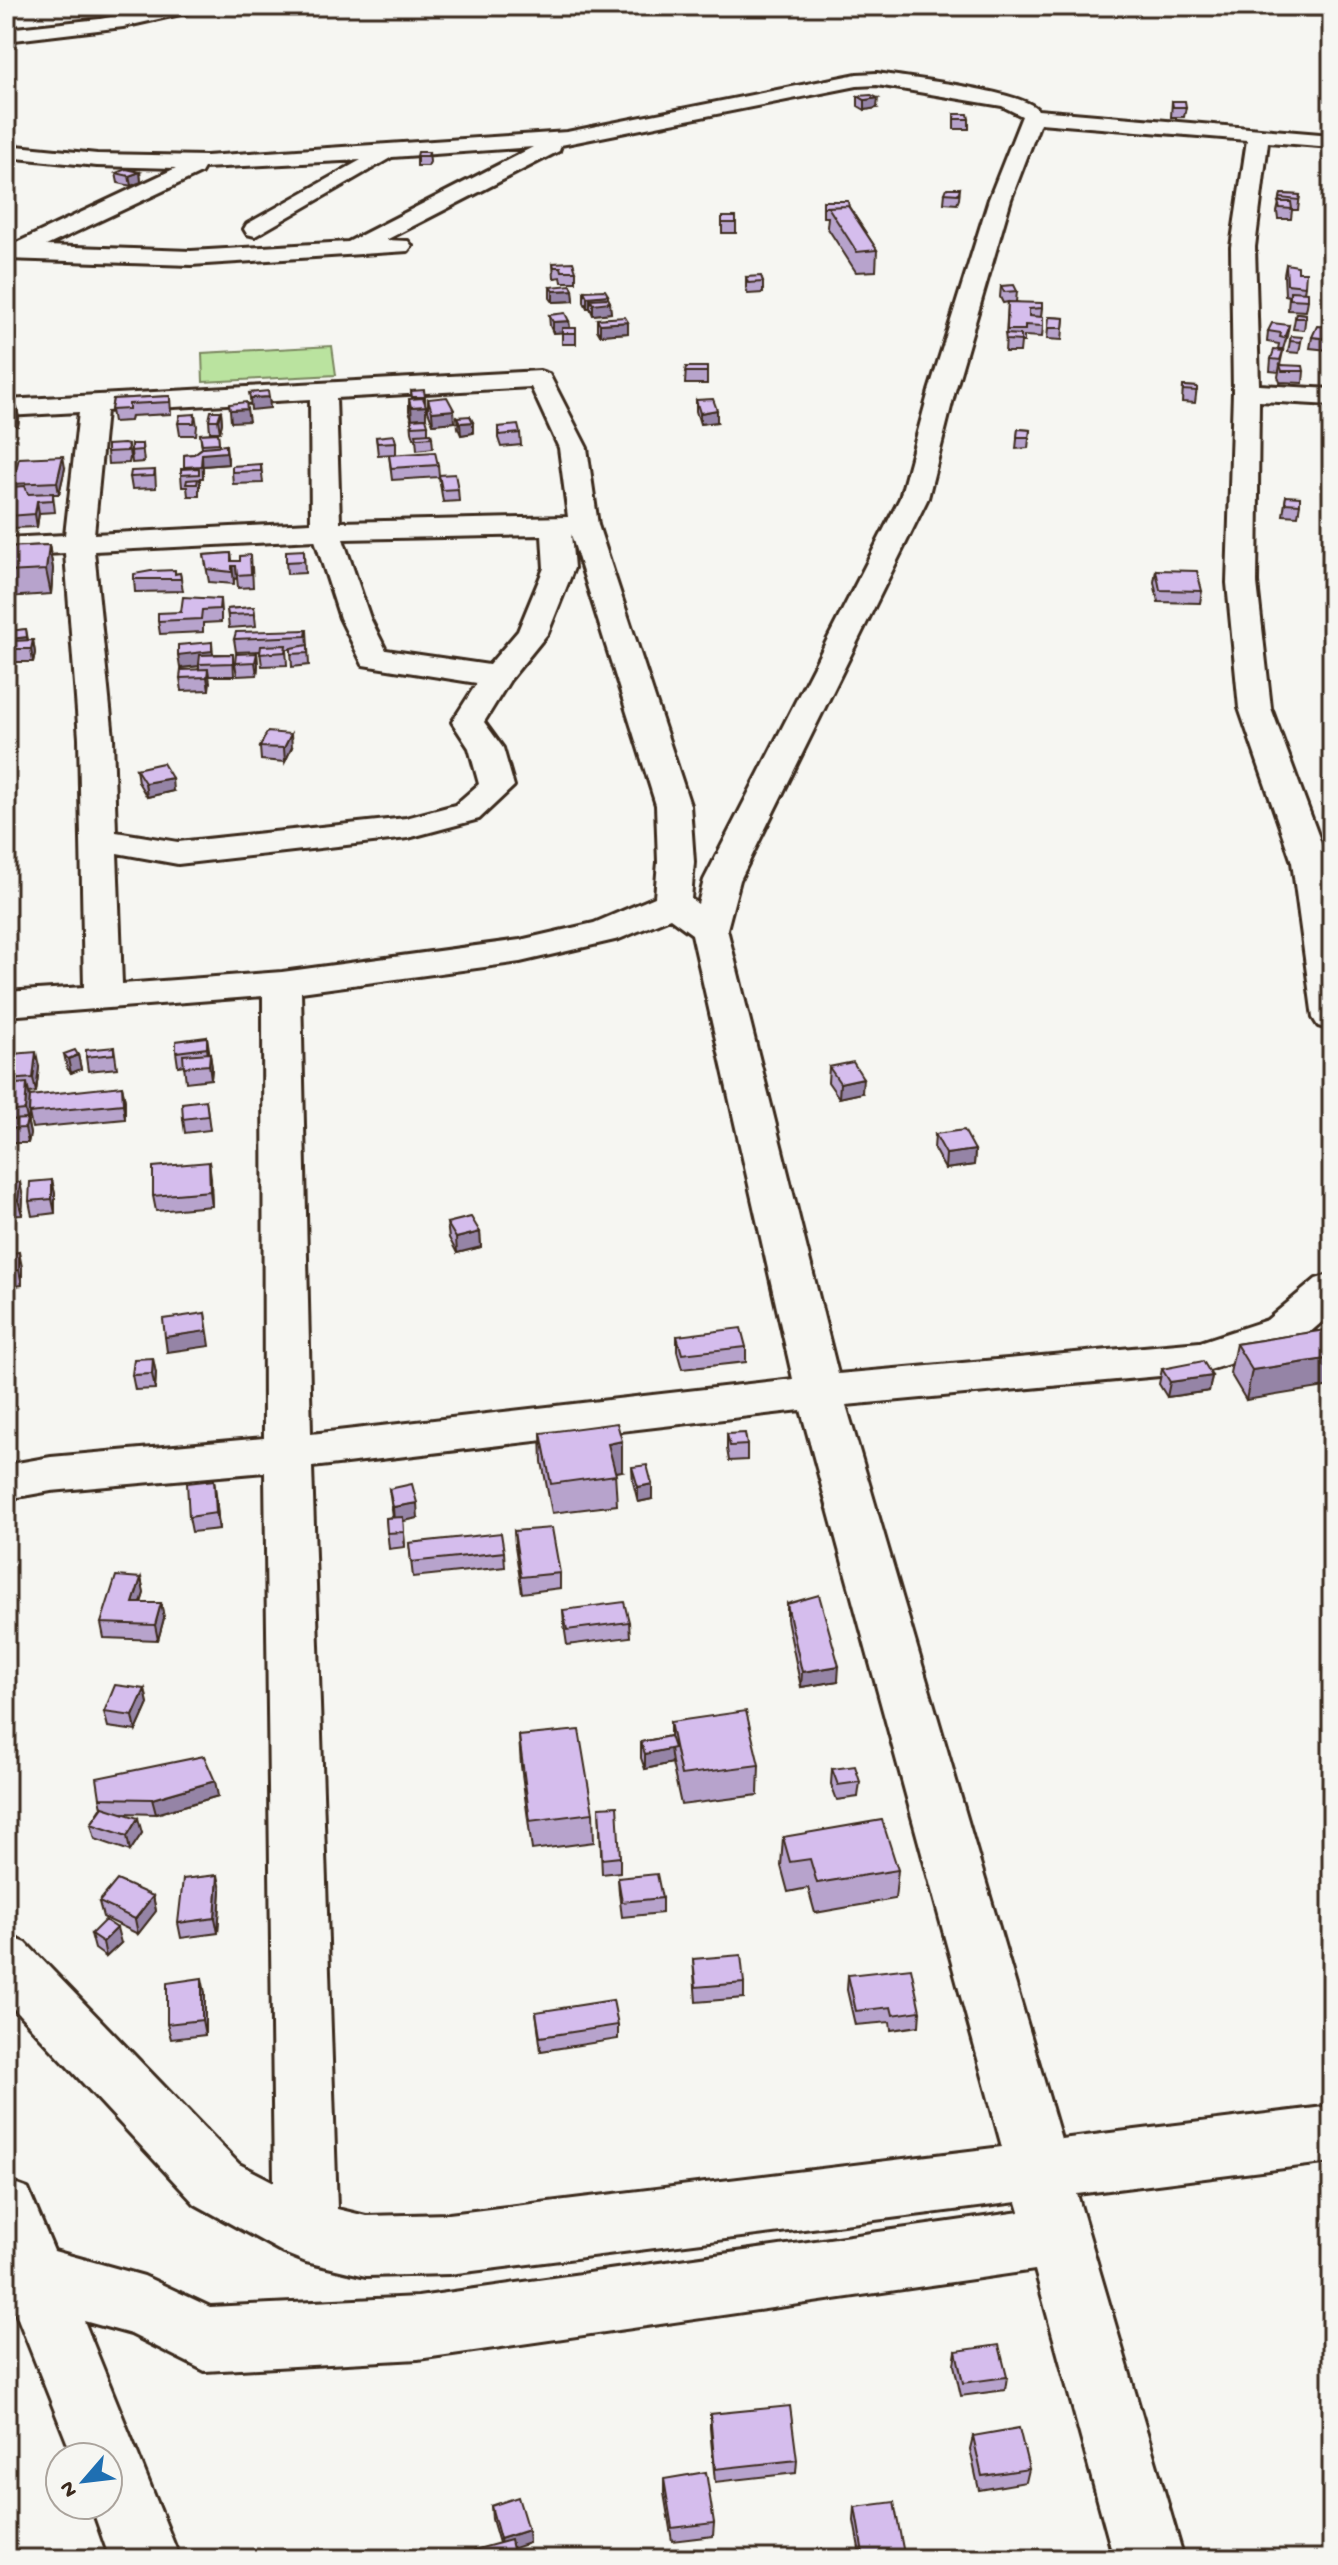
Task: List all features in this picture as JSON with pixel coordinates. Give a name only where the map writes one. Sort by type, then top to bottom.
[{"type":"street","points":[[6,35],[113,23],[191,6]]},
{"type":"street","points":[[1172,6],[1332,8]]},
{"type":"street","points":[[6,151],[97,160],[206,162],[567,138],[867,79],[949,89],[992,98],[1026,108],[1032,116],[1332,141]]},
{"type":"street","points":[[1032,116],[996,214],[942,391],[914,498],[722,880],[709,929],[819,1392],[1149,2559]]},
{"type":"street","points":[[1258,134],[1243,247],[1246,392],[1242,583],[1255,708],[1310,862],[1332,1018]]},
{"type":"street","points":[[348,248],[402,225],[567,138]]},
{"type":"street","points":[[255,229],[382,159],[385,152]]},
{"type":"street","points":[[11,252],[206,162]]},
{"type":"street","points":[[11,252],[191,258],[400,246]]},
{"type":"street","points":[[6,408],[540,379],[573,448],[570,526],[559,568],[533,633],[497,676],[468,722],[486,748],[497,786],[467,812],[408,828],[178,853],[98,839]]},
{"type":"street","points":[[323,390],[326,531],[355,618],[374,658],[497,676]]},
{"type":"street","points":[[1246,392],[1332,397]]},
{"type":"street","points":[[93,403],[79,543],[96,738],[103,997]]},
{"type":"street","points":[[570,526],[673,805],[676,862],[673,903]]},
{"type":"street","points":[[6,547],[326,531],[570,526]]},
{"type":"street","points":[[673,903],[709,929]]},
{"type":"street","points":[[6,1004],[282,983],[520,951],[606,931],[673,903]]},
{"type":"street","points":[[282,983],[288,1453],[306,2232]]},
{"type":"street","points":[[6,1482],[51,1474],[288,1453],[819,1392],[1203,1357],[1283,1331],[1332,1289]]},
{"type":"street","points":[[6,1960],[217,2184],[306,2232],[366,2246],[449,2244],[1332,2134]]},
{"type":"street","points":[[6,2210],[100,2441]]},
{"type":"street","points":[[35,2276],[144,2307],[205,2339],[418,2328],[1056,2237]]},
{"type":"street","points":[[124,2504],[145,2559]]},
{"type":"green space","points":[[332,346],[336,375],[203,382],[202,353]]},
{"type":"building","points":[[858,96],[878,98],[865,100]]},
{"type":"building","points":[[1172,101],[1185,101],[1186,107],[1173,107]]},
{"type":"building","points":[[954,114],[968,114],[969,119],[955,119]]},
{"type":"building","points":[[418,152],[429,152],[428,156],[417,156]]},
{"type":"building","points":[[126,169],[140,172],[129,176],[116,173]]},
{"type":"building","points":[[947,188],[960,188],[958,194],[945,193]]},
{"type":"building","points":[[1281,194],[1300,195],[1299,200],[1280,198]]},
{"type":"building","points":[[823,201],[848,201],[849,207],[823,207]]},
{"type":"building","points":[[1278,202],[1291,202],[1292,209],[1280,208]]},
{"type":"building","points":[[848,206],[877,250],[857,252],[828,207]]},
{"type":"building","points":[[722,217],[736,217],[736,223],[722,223]]},
{"type":"building","points":[[573,262],[576,271],[562,271],[553,263]]},
{"type":"building","points":[[1286,264],[1298,266],[1298,272],[1306,272],[1305,286],[1287,284]]},
{"type":"building","points":[[761,276],[763,282],[748,283],[746,277]]},
{"type":"building","points":[[571,285],[573,290],[553,291],[550,287]]},
{"type":"building","points":[[1014,285],[1017,291],[1004,292],[1001,286]]},
{"type":"building","points":[[605,290],[608,295],[587,297],[584,291]]},
{"type":"building","points":[[1290,291],[1308,292],[1308,300],[1290,299]]},
{"type":"building","points":[[608,298],[610,302],[593,304],[590,299]]},
{"type":"building","points":[[1008,302],[1042,303],[1042,308],[1029,309],[1029,316],[1043,317],[1043,326],[1025,325],[1025,330],[1007,330]]},
{"type":"building","points":[[565,313],[569,321],[553,322],[549,315]]},
{"type":"building","points":[[1296,313],[1306,314],[1306,318],[1295,318]]},
{"type":"building","points":[[625,317],[628,322],[600,324],[597,319]]},
{"type":"building","points":[[1049,317],[1064,318],[1063,328],[1048,328]]},
{"type":"building","points":[[1272,323],[1289,325],[1284,338],[1280,337],[1281,333],[1268,331]]},
{"type":"building","points":[[1317,326],[1332,327],[1330,339],[1312,337]]},
{"type":"building","points":[[562,328],[576,328],[576,333],[562,333]]},
{"type":"building","points":[[1005,334],[1021,335],[1021,341],[1006,340]]},
{"type":"building","points":[[1291,336],[1302,337],[1301,342],[1290,341]]},
{"type":"building","points":[[1274,350],[1283,351],[1280,360],[1271,359]]},
{"type":"building","points":[[1280,365],[1303,366],[1304,371],[1282,371]]},
{"type":"building","points":[[686,367],[707,367],[707,372],[685,372]]},
{"type":"building","points":[[1183,386],[1197,387],[1197,391],[1183,390]]},
{"type":"building","points":[[424,390],[425,397],[412,397],[411,391]]},
{"type":"building","points":[[268,391],[269,397],[250,398],[249,393]]},
{"type":"building","points":[[170,396],[170,402],[129,404],[129,409],[111,410],[113,399]]},
{"type":"building","points":[[447,397],[454,410],[432,412],[428,399]]},
{"type":"building","points":[[423,398],[426,406],[411,407],[409,399]]},
{"type":"building","points":[[713,399],[717,410],[700,413],[696,400]]},
{"type":"building","points":[[246,402],[247,409],[230,410],[229,404]]},
{"type":"building","points":[[17,407],[16,415],[6,415],[6,408]]},
{"type":"building","points":[[211,411],[221,411],[218,420],[209,420]]},
{"type":"building","points":[[195,414],[194,423],[178,423],[180,415]]},
{"type":"building","points":[[470,416],[473,422],[460,423],[457,417]]},
{"type":"building","points":[[426,418],[428,425],[413,426],[411,419]]},
{"type":"building","points":[[518,425],[520,433],[500,435],[498,427]]},
{"type":"building","points":[[1018,429],[1030,430],[1029,437],[1017,437]]},
{"type":"building","points":[[218,433],[219,443],[202,444],[200,434]]},
{"type":"building","points":[[431,433],[432,437],[417,438],[416,434]]},
{"type":"building","points":[[394,435],[396,442],[377,443],[376,437]]},
{"type":"building","points":[[131,444],[142,444],[142,450],[131,451]]},
{"type":"building","points":[[107,445],[128,445],[127,451],[107,452]]},
{"type":"building","points":[[226,445],[226,452],[202,454],[201,466],[184,467],[184,455],[194,454],[204,447]]},
{"type":"building","points":[[435,452],[438,465],[391,468],[389,455]]},
{"type":"building","points":[[63,456],[57,482],[12,484],[19,458]]},
{"type":"building","points":[[261,464],[261,471],[232,472],[232,466]]},
{"type":"building","points":[[199,468],[199,474],[181,475],[181,469]]},
{"type":"building","points":[[155,470],[154,476],[130,477],[131,471]]},
{"type":"building","points":[[455,474],[458,489],[442,490],[439,475]]},
{"type":"building","points":[[198,479],[197,484],[186,484],[187,480]]},
{"type":"building","points":[[25,486],[28,494],[53,493],[53,500],[37,501],[35,514],[9,516],[11,487]]},
{"type":"building","points":[[1286,496],[1300,497],[1300,504],[1285,503]]},
{"type":"building","points":[[49,545],[46,570],[6,572],[6,547]]},
{"type":"building","points":[[304,550],[304,561],[286,562],[286,551]]},
{"type":"building","points":[[231,553],[231,561],[240,561],[240,556],[250,555],[251,574],[237,575],[236,566],[232,566],[232,572],[207,569],[204,555]]},
{"type":"building","points":[[175,570],[175,574],[180,573],[181,579],[134,579],[134,574]]},
{"type":"building","points":[[1156,570],[1197,571],[1202,591],[1160,590]]},
{"type":"building","points":[[183,597],[220,599],[219,609],[202,610],[201,619],[158,621],[158,613],[181,612]]},
{"type":"building","points":[[254,607],[255,614],[228,615],[227,609]]},
{"type":"building","points":[[26,629],[27,637],[10,639],[9,631]]},
{"type":"building","points":[[307,630],[306,636],[234,639],[236,632]]},
{"type":"building","points":[[33,640],[31,649],[11,649],[13,641]]},
{"type":"building","points":[[212,642],[212,651],[178,655],[178,645]]},
{"type":"building","points":[[286,645],[285,652],[260,654],[261,646]]},
{"type":"building","points":[[308,645],[308,653],[291,654],[291,648]]},
{"type":"building","points":[[257,653],[255,662],[235,663],[236,654]]},
{"type":"building","points":[[233,654],[233,663],[199,664],[200,655]]},
{"type":"building","points":[[208,669],[207,677],[180,678],[181,670]]},
{"type":"building","points":[[267,732],[291,734],[284,748],[260,747]]},
{"type":"building","points":[[163,763],[172,778],[145,783],[136,769]]},
{"type":"building","points":[[207,1037],[207,1048],[176,1052],[176,1041]]},
{"type":"building","points":[[114,1047],[114,1054],[86,1057],[86,1050]]},
{"type":"building","points":[[75,1050],[78,1055],[68,1059],[64,1054]]},
{"type":"building","points":[[36,1052],[33,1078],[9,1080],[12,1054]]},
{"type":"building","points":[[210,1053],[209,1065],[184,1067],[183,1055]]},
{"type":"building","points":[[853,1062],[863,1078],[840,1083],[829,1067]]},
{"type":"building","points":[[27,1083],[25,1110],[6,1112],[6,1085]]},
{"type":"building","points":[[122,1086],[123,1104],[29,1113],[30,1096]]},
{"type":"building","points":[[206,1100],[208,1116],[183,1119],[182,1103]]},
{"type":"building","points":[[27,1119],[25,1128],[6,1129],[9,1120]]},
{"type":"building","points":[[964,1130],[975,1150],[946,1154],[935,1134]]},
{"type":"building","points":[[209,1162],[210,1191],[153,1196],[153,1167]]},
{"type":"building","points":[[52,1180],[52,1199],[29,1201],[30,1182]]},
{"type":"building","points":[[20,1182],[18,1200],[6,1201],[6,1184]]},
{"type":"building","points":[[471,1217],[480,1232],[456,1238],[447,1223]]},
{"type":"building","points":[[19,1252],[19,1270],[6,1272],[6,1254]]},
{"type":"building","points":[[205,1313],[207,1331],[165,1337],[163,1319]]},
{"type":"building","points":[[741,1328],[746,1347],[682,1354],[677,1336]]},
{"type":"building","points":[[1332,1329],[1332,1358],[1252,1370],[1236,1344]]},
{"type":"building","points":[[153,1358],[152,1374],[132,1375],[134,1359]]},
{"type":"building","points":[[1203,1361],[1212,1376],[1170,1382],[1162,1369]]},
{"type":"building","points":[[617,1423],[622,1441],[608,1444],[616,1475],[551,1484],[541,1433]]},
{"type":"building","points":[[745,1433],[747,1445],[730,1446],[727,1434]]},
{"type":"building","points":[[647,1465],[652,1484],[638,1487],[632,1467]]},
{"type":"building","points":[[214,1480],[216,1513],[189,1517],[187,1483]]},
{"type":"building","points":[[412,1484],[417,1503],[393,1507],[389,1489]]},
{"type":"building","points":[[403,1517],[404,1532],[387,1533],[386,1518]]},
{"type":"building","points":[[552,1528],[560,1573],[521,1577],[514,1531]]},
{"type":"building","points":[[501,1533],[504,1552],[411,1562],[409,1543]]},
{"type":"building","points":[[116,1576],[141,1578],[133,1603],[161,1603],[155,1625],[101,1623]]},
{"type":"building","points":[[819,1595],[839,1666],[802,1672],[787,1604]]},
{"type":"building","points":[[624,1602],[629,1622],[567,1630],[563,1610]]},
{"type":"building","points":[[115,1685],[145,1689],[133,1716],[104,1712]]},
{"type":"building","points":[[746,1711],[759,1765],[681,1775],[670,1722]]},
{"type":"building","points":[[579,1730],[593,1813],[530,1821],[519,1736]]},
{"type":"building","points":[[670,1736],[674,1748],[645,1754],[641,1742]]},
{"type":"building","points":[[204,1756],[215,1781],[152,1799],[100,1798],[97,1778]]},
{"type":"building","points":[[855,1766],[860,1782],[838,1785],[832,1769]]},
{"type":"building","points":[[617,1806],[620,1857],[602,1859],[599,1807]]},
{"type":"building","points":[[103,1807],[138,1818],[127,1836],[91,1824]]},
{"type":"building","points":[[882,1820],[898,1870],[817,1883],[810,1859],[790,1862],[783,1837]]},
{"type":"building","points":[[657,1874],[662,1898],[622,1902],[618,1878]]},
{"type":"building","points":[[218,1875],[215,1918],[178,1923],[183,1879]]},
{"type":"building","points":[[117,1880],[153,1896],[135,1919],[99,1902]]},
{"type":"building","points":[[105,1920],[117,1928],[103,1942],[91,1934]]},
{"type":"building","points":[[741,1955],[744,1983],[696,1987],[693,1959]]},
{"type":"building","points":[[911,1968],[920,2011],[893,2015],[891,2007],[856,2011],[848,1975]]},
{"type":"building","points":[[202,1978],[202,2020],[167,2024],[167,1983]]},
{"type":"building","points":[[613,2000],[618,2025],[540,2037],[536,2012]]},
{"type":"building","points":[[999,2345],[1007,2377],[963,2383],[956,2351]]},
{"type":"building","points":[[790,2406],[797,2460],[715,2469],[710,2414]]},
{"type":"building","points":[[1019,2428],[1029,2469],[982,2476],[973,2436]]},
{"type":"building","points":[[706,2472],[714,2523],[672,2528],[664,2479]]},
{"type":"building","points":[[518,2497],[528,2530],[500,2539],[491,2506]]},
{"type":"building","points":[[894,2502],[905,2559],[864,2559],[855,2507]]},
{"type":"building","points":[[511,2540],[515,2559],[476,2559],[474,2550]]}]
